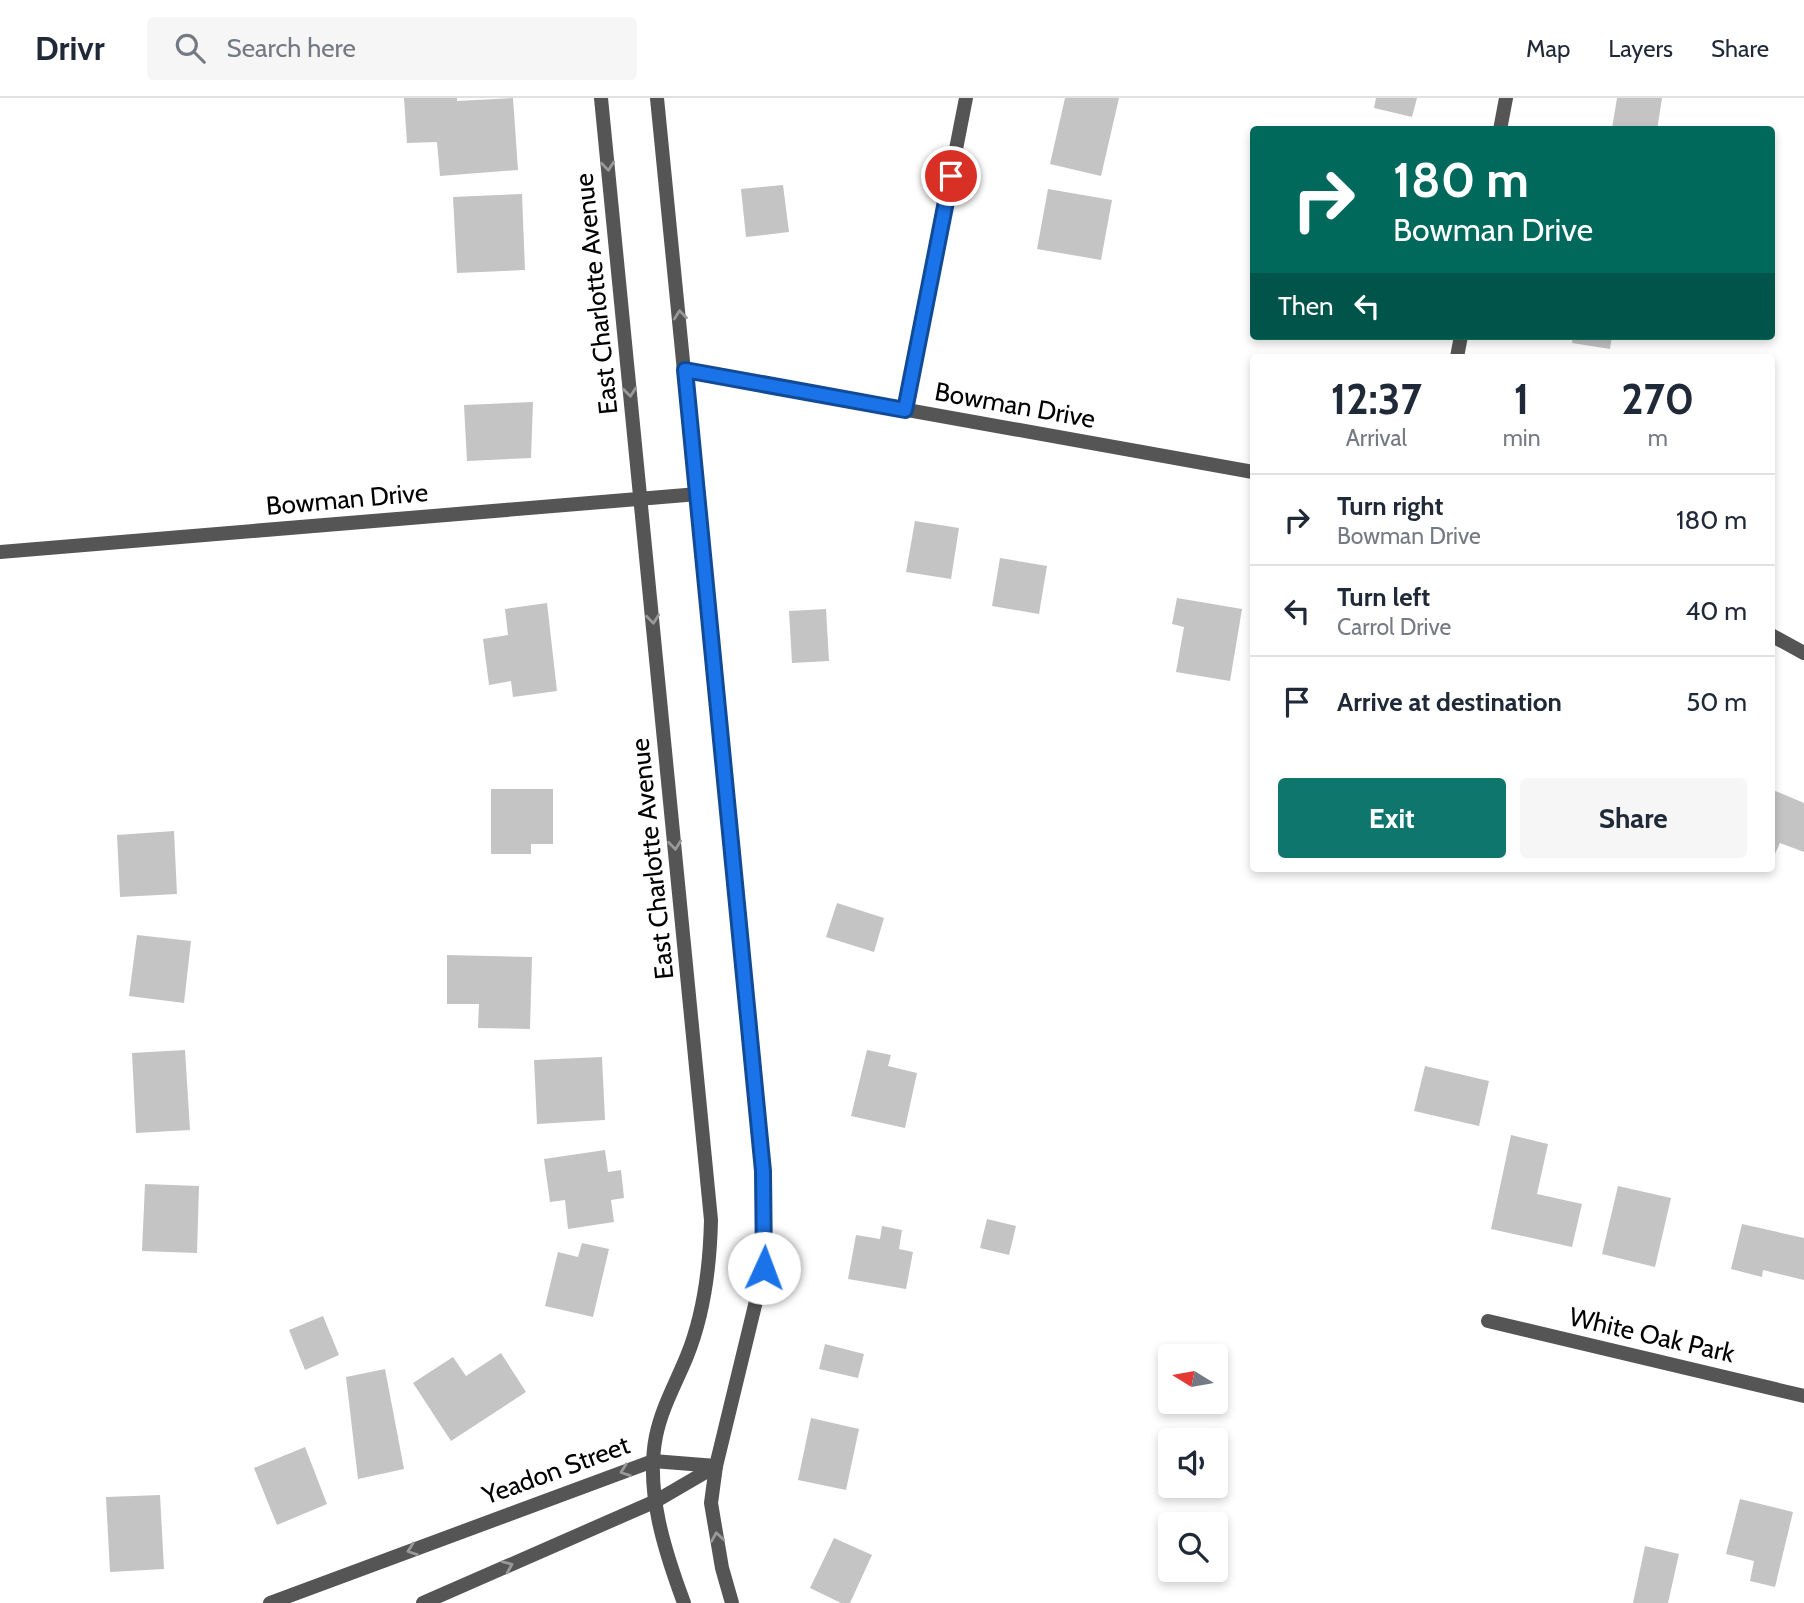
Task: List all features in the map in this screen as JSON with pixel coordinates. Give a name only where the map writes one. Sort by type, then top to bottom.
[{"type":"street","name":"East Charlotte Avenue","points":[[601,98],[711,1220],[710,1257],[698,1323],[688,1356],[663,1408],[653,1461],[656,1502],[671,1566],[684,1603]]},
{"type":"street","points":[[657,98],[698,494],[765,1221],[762,1281],[716,1466],[711,1503],[722,1568],[732,1603]]},
{"type":"street","points":[[905,410],[967,98]]},
{"type":"street","points":[[1501,126],[1506,98]]},
{"type":"street","name":"Bowman Drive","points":[[685,370],[1250,471]]},
{"type":"street","name":"Bowman Drive","points":[[0,552],[698,494]]},
{"type":"street","points":[[1775,637],[1804,653]]},
{"type":"street","name":"White Oak Park","points":[[1488,1321],[1804,1396]]},
{"type":"street","name":"Yeadon Street","points":[[270,1603],[653,1461],[716,1466]]},
{"type":"street","points":[[423,1603],[656,1502],[716,1466]]},
{"type":"building","points":[[404,98],[457,98],[457,101],[513,98],[518,170],[440,176],[437,142],[407,143]]},
{"type":"building","points":[[1065,98],[1119,98],[1101,176],[1050,164]]},
{"type":"building","points":[[1376,98],[1417,98],[1412,117],[1374,108]]},
{"type":"building","points":[[1617,98],[1662,98],[1658,126],[1612,126]]},
{"type":"building","points":[[783,185],[789,232],[746,237],[741,189]]},
{"type":"building","points":[[1048,189],[1112,200],[1101,260],[1037,249]]},
{"type":"building","points":[[522,194],[525,270],[457,273],[453,197]]},
{"type":"building","points":[[1572,340],[1611,340],[1610,349],[1572,343]]},
{"type":"building","points":[[533,402],[531,458],[467,461],[464,405]]},
{"type":"building","points":[[915,521],[959,528],[951,579],[906,572]]},
{"type":"building","points":[[1000,558],[1047,566],[1039,614],[992,606]]},
{"type":"building","points":[[1177,598],[1242,609],[1230,681],[1176,672],[1184,627],[1172,624]]},
{"type":"building","points":[[547,603],[557,691],[513,697],[511,681],[489,685],[483,639],[508,635],[505,609]]},
{"type":"building","points":[[826,609],[829,661],[792,663],[789,611]]},
{"type":"building","points":[[491,789],[553,789],[553,844],[531,844],[531,854],[491,854]]},
{"type":"building","points":[[1775,791],[1804,803],[1804,852],[1780,843],[1775,854]]},
{"type":"building","points":[[174,831],[177,894],[120,897],[117,835]]},
{"type":"building","points":[[837,903],[884,918],[874,952],[826,937]]},
{"type":"building","points":[[137,935],[191,941],[184,1003],[129,996]]},
{"type":"building","points":[[447,955],[532,957],[530,1029],[478,1028],[479,1004],[447,1004]]},
{"type":"building","points":[[185,1050],[190,1130],[136,1133],[132,1053]]},
{"type":"building","points":[[867,1050],[891,1055],[888,1066],[917,1073],[905,1128],[851,1116]]},
{"type":"building","points":[[602,1057],[605,1120],[537,1124],[534,1060]]},
{"type":"building","points":[[1425,1066],[1489,1081],[1479,1126],[1414,1111]]},
{"type":"building","points":[[1511,1135],[1548,1144],[1537,1194],[1582,1204],[1572,1247],[1491,1229]]},
{"type":"building","points":[[605,1150],[608,1172],[621,1170],[624,1198],[611,1200],[614,1222],[568,1229],[565,1200],[550,1202],[544,1159]]},
{"type":"building","points":[[145,1184],[199,1186],[197,1253],[142,1251]]},
{"type":"building","points":[[1618,1186],[1671,1198],[1655,1267],[1602,1254]]},
{"type":"building","points":[[987,1219],[1016,1226],[1009,1255],[980,1248]]},
{"type":"building","points":[[1742,1224],[1804,1238],[1804,1280],[1763,1270],[1762,1277],[1731,1269]]},
{"type":"building","points":[[882,1226],[902,1230],[899,1249],[913,1252],[906,1289],[848,1279],[856,1235],[880,1239]]},
{"type":"building","points":[[582,1243],[609,1249],[593,1317],[545,1306],[558,1252],[578,1257]]},
{"type":"building","points":[[323,1316],[339,1355],[305,1370],[289,1330]]},
{"type":"building","points":[[825,1344],[864,1354],[858,1378],[819,1369]]},
{"type":"building","points":[[501,1353],[526,1392],[451,1441],[413,1383],[453,1357],[466,1376]]},
{"type":"building","points":[[385,1369],[404,1469],[358,1479],[346,1377]]},
{"type":"building","points":[[811,1418],[859,1429],[846,1490],[798,1480]]},
{"type":"building","points":[[305,1447],[327,1504],[277,1525],[254,1468]]},
{"type":"building","points":[[160,1495],[164,1569],[110,1572],[106,1497]]},
{"type":"building","points":[[1740,1499],[1793,1512],[1775,1587],[1750,1581],[1754,1561],[1726,1554]]},
{"type":"building","points":[[834,1538],[872,1555],[850,1603],[841,1603],[810,1588]]},
{"type":"building","points":[[1645,1546],[1679,1554],[1668,1603],[1633,1603]]},
{"type":"route","points":[[764,1268],[763,1171],[685,370],[905,410],[951,176]]}]
